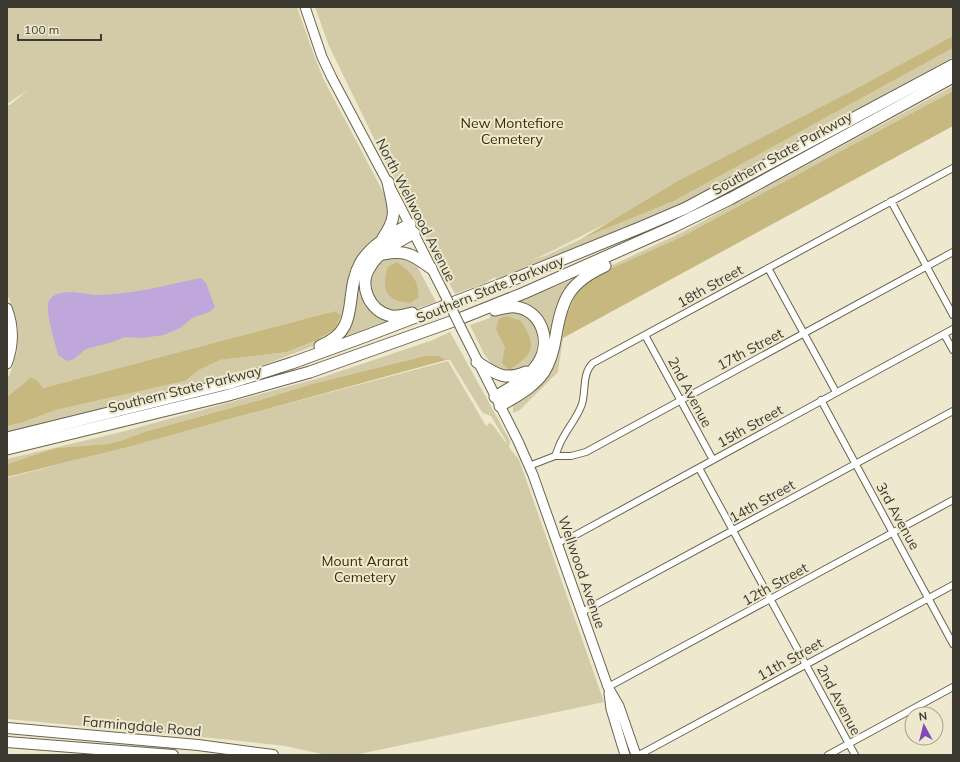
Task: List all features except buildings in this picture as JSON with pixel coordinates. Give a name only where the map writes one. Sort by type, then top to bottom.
[{"type":"highway","name":"Southern State Parkway","points":[[7,438],[230,383],[292,363],[463,300],[557,263],[686,208],[953,65]]},
{"type":"highway","name":"Southern State Parkway","points":[[7,449],[225,396],[310,372],[459,319],[524,293],[648,239],[723,202],[953,77]]},
{"type":"highway","points":[[380,242],[390,227],[393,218],[393,209],[388,182]]},
{"type":"highway","points":[[412,228],[380,255],[367,271],[365,287],[370,301],[376,309],[391,316],[403,315],[463,300]]},
{"type":"highway","points":[[292,363],[318,347],[330,342],[343,331],[347,321],[352,288],[359,266],[368,252],[380,242],[412,228]]},
{"type":"highway","points":[[497,401],[529,388],[545,370],[552,354],[562,307],[565,299],[574,286],[590,273],[608,264],[648,239]]},
{"type":"highway","points":[[380,255],[393,252],[404,252],[414,256],[431,268]]},
{"type":"highway","points":[[459,319],[508,307],[520,308],[530,313],[541,326],[545,341],[542,357],[532,370],[497,401]]},
{"type":"highway","points":[[477,362],[496,374],[506,377],[516,376],[532,370]]},
{"type":"main road","name":"North Wellwood Avenue","points":[[305,7],[322,57],[332,78],[412,228],[477,362],[530,466]]},
{"type":"main road","points":[[7,308],[12,325],[12,339],[7,364]]},
{"type":"main road","name":"Wellwood Avenue","points":[[530,466],[608,688]]},
{"type":"main road","points":[[608,688],[611,709],[625,755]]},
{"type":"main road","points":[[608,688],[619,706],[636,755]]},
{"type":"main road","name":"Farmingdale Road","points":[[7,728],[198,745],[273,755]]},
{"type":"main road","points":[[7,734],[68,737],[84,735]]},
{"type":"main road","name":"Farmingdale Road","points":[[7,742],[173,755]]},
{"type":"street","name":"18th Street","points":[[555,456],[564,436],[581,407],[586,374],[589,367],[596,361],[953,168]]},
{"type":"street","points":[[891,201],[953,315]]},
{"type":"street","name":"17th Street","points":[[555,456],[582,454],[953,252]]},
{"type":"street","points":[[768,268],[836,392]]},
{"type":"street","name":"15th Street","points":[[557,543],[572,537],[953,329]]},
{"type":"street","points":[[944,334],[953,350]]},
{"type":"street","name":"2nd Avenue","points":[[645,335],[713,460]]},
{"type":"street","name":"3rd Avenue","points":[[821,400],[953,644]]},
{"type":"street","name":"14th Street","points":[[582,612],[953,411]]},
{"type":"street","points":[[530,466],[555,456]]},
{"type":"street","name":"2nd Avenue","points":[[698,468],[855,755]]},
{"type":"street","name":"12th Street","points":[[608,688],[953,500]]},
{"type":"street","name":"11th Street","points":[[639,755],[953,585]]},
{"type":"street","points":[[828,755],[953,687]]},
{"type":"green space","points":[[7,7],[297,7],[324,80],[389,203],[387,228],[358,261],[345,320],[329,340],[216,381],[142,398],[113,409],[7,433],[7,426],[21,423],[56,410],[185,381],[199,370],[220,360],[287,352],[317,340],[335,329],[341,315],[335,311],[43,388],[37,380],[30,377],[7,397],[7,378],[10,374],[17,352],[18,328],[9,298],[7,296],[7,105],[10,105],[28,90],[7,104]]},
{"type":"green space","name":"New Montefiore Cemetery","points":[[315,7],[953,7],[953,37],[613,220],[544,255],[531,260],[545,256],[581,239],[674,201],[953,48],[953,57],[694,199],[623,229],[496,279],[495,277],[485,283],[455,294],[424,234],[418,217],[430,237],[387,165],[329,46]]},
{"type":"green space","points":[[953,86],[953,91],[681,237],[592,277],[577,292],[566,316],[558,372],[520,410],[513,413],[512,404],[532,391],[551,367],[556,355],[566,304],[574,291],[589,276],[683,232]]},
{"type":"green space","points":[[381,250],[364,292],[394,320],[340,341],[339,339],[358,276]]},
{"type":"green space","points":[[400,254],[420,266],[418,268],[436,302],[401,314],[376,305],[370,291],[371,277],[377,265],[388,257]]},
{"type":"green space","points":[[581,276],[555,336],[536,373],[546,329],[514,305]]},
{"type":"green space","points":[[505,311],[519,312],[528,316],[541,335],[535,359],[528,367],[515,374],[495,368],[484,354],[470,325],[490,318],[490,315]]},
{"type":"green space","name":"Mount Ararat Cemetery","points":[[450,332],[510,441],[509,447],[519,460],[604,702],[355,755],[327,755],[285,746],[232,740],[7,719],[7,478],[448,361],[486,426],[490,423],[493,425],[506,443],[506,441],[491,416],[483,413],[480,409],[450,360],[446,360],[439,356],[425,356],[312,384],[147,431],[120,441],[107,444],[56,448],[7,464],[7,459],[121,432],[323,377],[433,340]]},
{"type":"shaded area","points":[[953,36],[953,48],[674,201],[581,239],[680,180],[852,91]]},
{"type":"shaded area","points":[[953,91],[953,126],[563,338],[566,316],[577,292],[592,277],[681,237]]},
{"type":"shaded area","points":[[397,262],[410,273],[416,281],[418,298],[410,303],[396,300],[387,293],[385,280],[388,267]]},
{"type":"shaded area","points":[[201,278],[206,283],[215,307],[209,312],[192,318],[180,328],[164,335],[142,338],[125,337],[113,342],[86,349],[74,359],[67,361],[58,355],[48,311],[49,301],[57,294],[70,292],[108,295],[148,289]]},
{"type":"shaded area","points":[[335,311],[341,315],[335,329],[317,340],[287,352],[220,360],[199,370],[185,381],[56,410],[21,423],[7,426],[7,397],[30,377],[37,380],[43,388]]},
{"type":"shaded area","points":[[506,316],[521,321],[530,337],[531,344],[528,354],[509,370],[502,363],[505,347],[496,329],[499,319]]},
{"type":"shaded area","points":[[425,356],[439,356],[446,360],[131,446],[7,477],[7,464],[56,448],[107,444],[120,441],[147,431],[312,384]]}]
